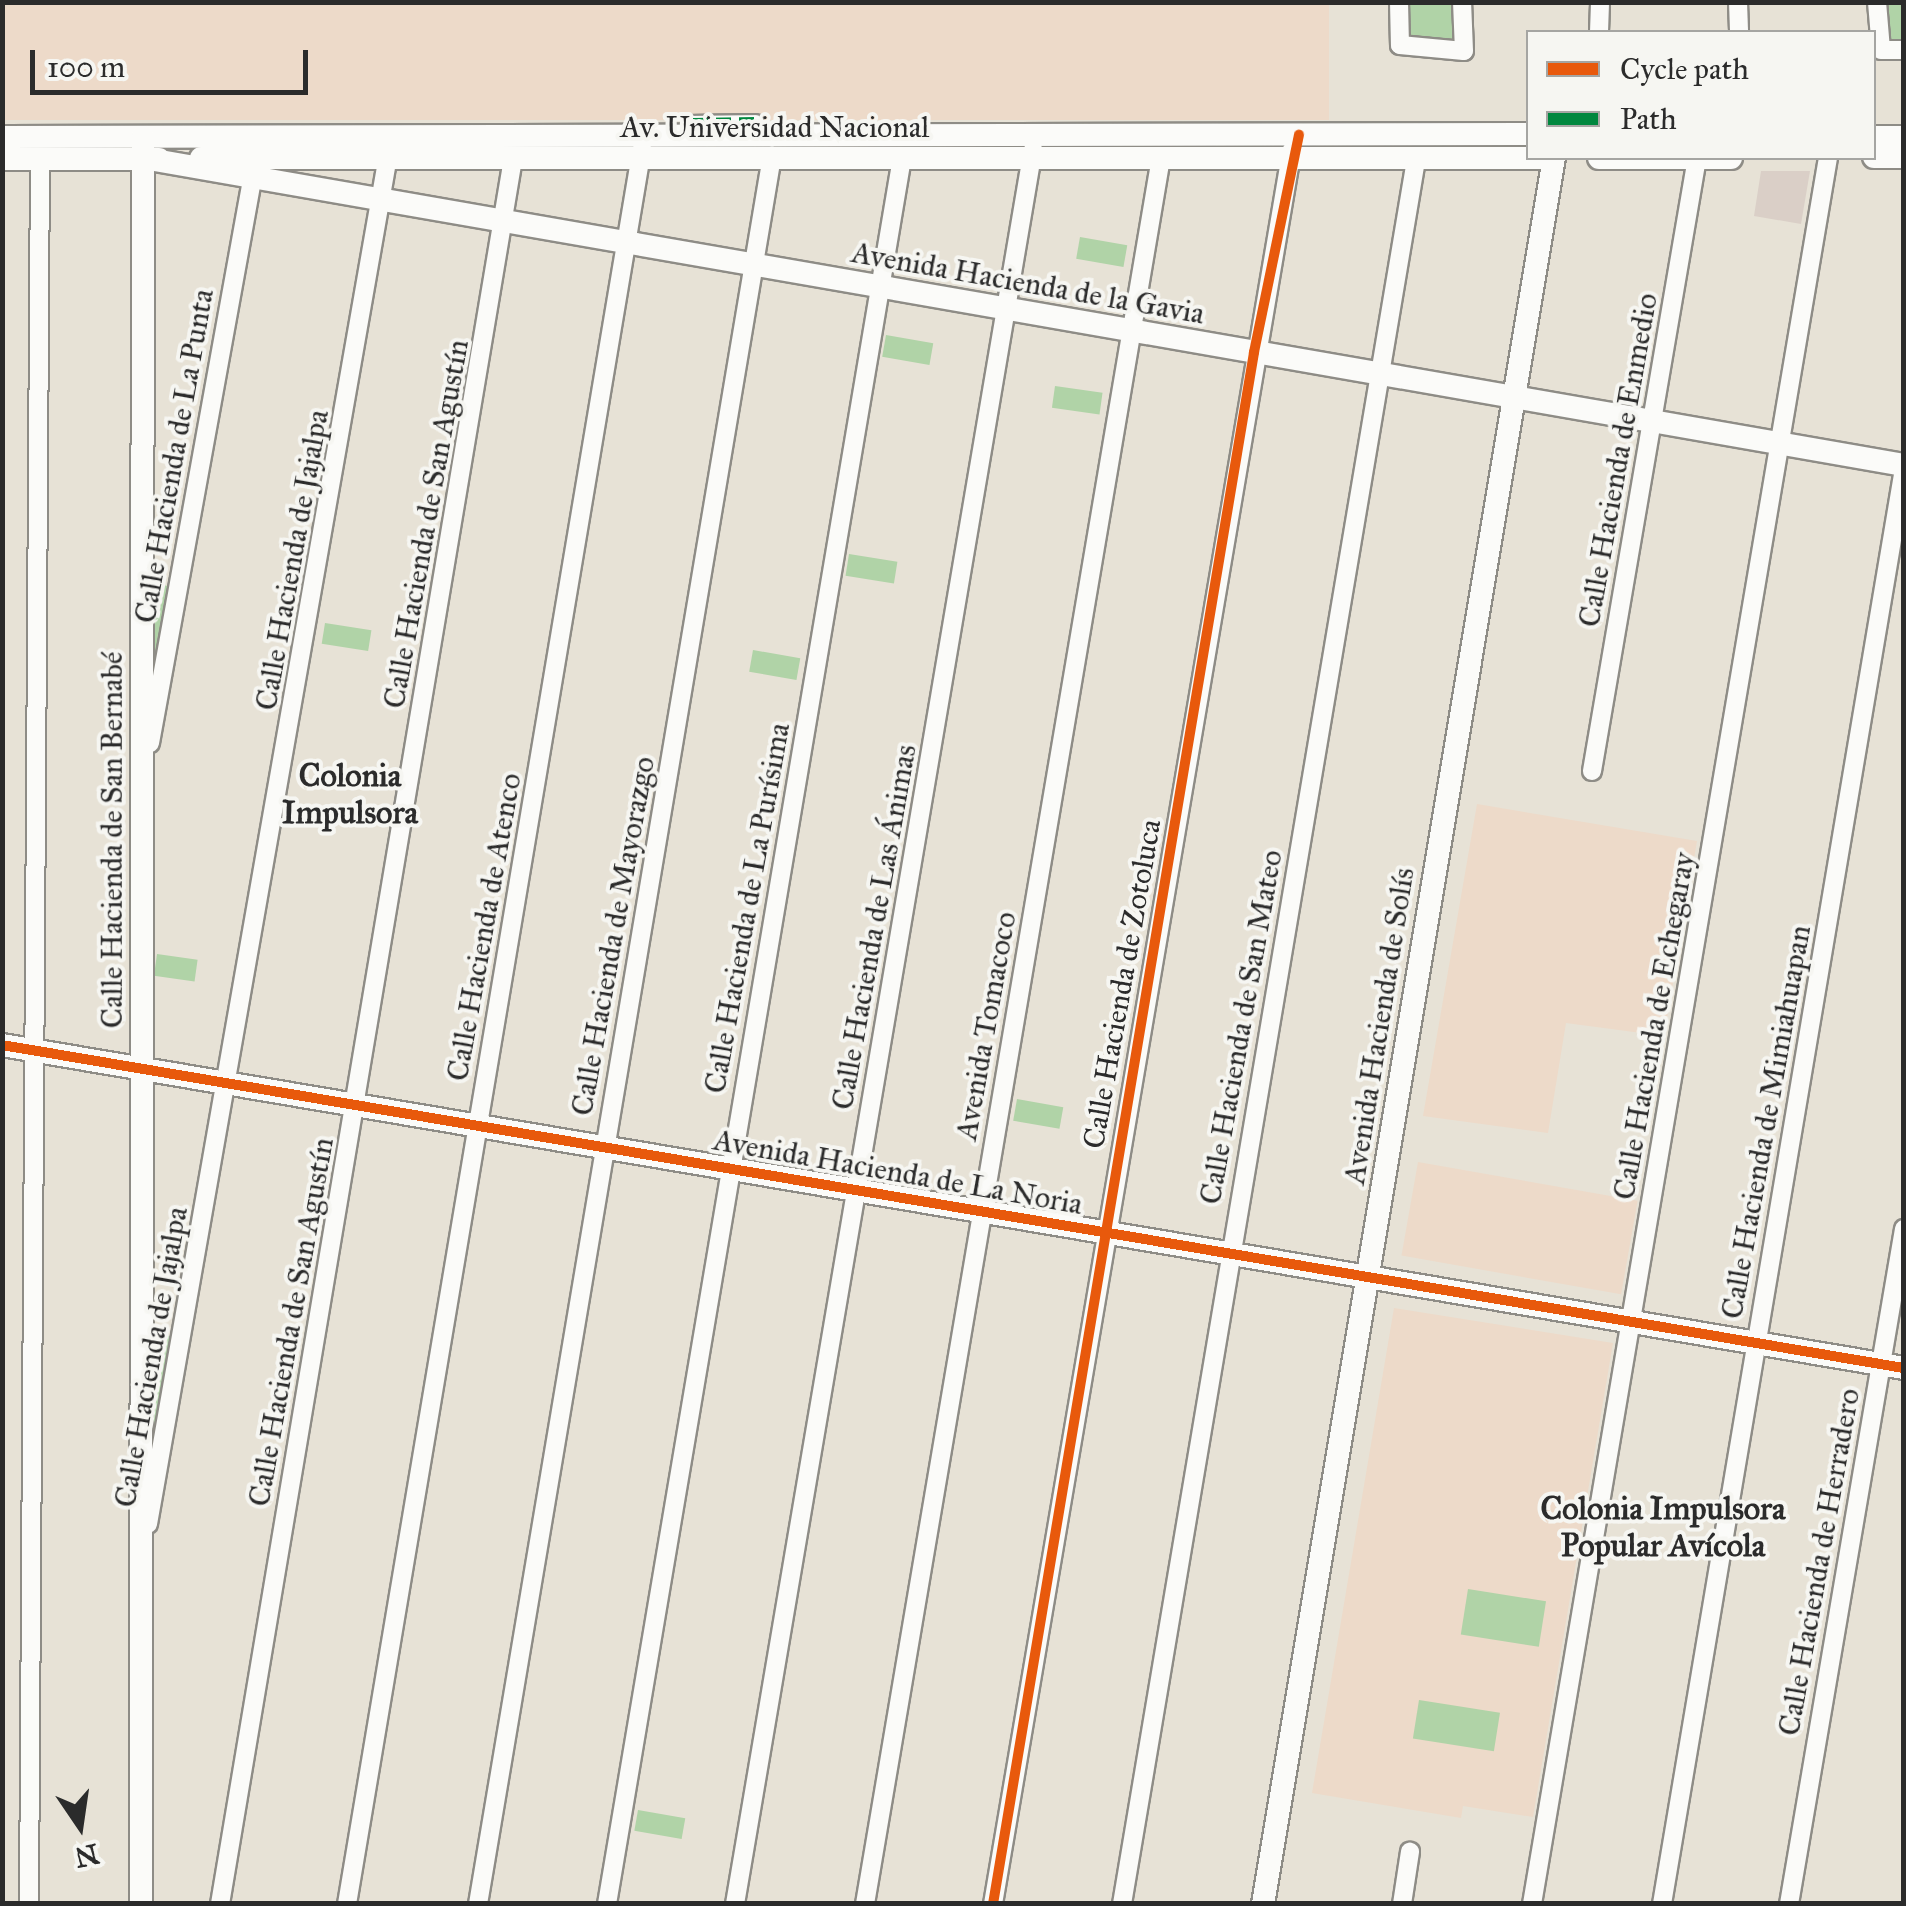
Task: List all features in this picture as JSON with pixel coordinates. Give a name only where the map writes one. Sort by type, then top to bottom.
[{"type":"street","points":[[1399,2],[1400,46],[1464,51],[1462,2]]},
{"type":"street","points":[[1599,30],[1600,2]]},
{"type":"street","points":[[1738,2],[1738,30]]},
{"type":"street","points":[[1877,2],[1877,54],[1904,50]]},
{"type":"street","points":[[693,122],[756,121]]},
{"type":"street","name":"Av. Universidad Nacional","points":[[2,137],[256,159],[514,158],[642,146],[772,156],[902,158],[1299,135],[1526,134]]},
{"type":"street","name":"Calle Hacienda de Zotoluca","points":[[993,1904],[1254,352],[1288,160],[1299,135]]},
{"type":"street","points":[[1876,136],[1904,136]]},
{"type":"street","name":"Av. Universidad Nacional","points":[[256,159],[642,146],[1033,148],[1161,158],[1288,160],[1526,158]]},
{"type":"street","name":"Calle Hacienda de Atenco","points":[[347,1904],[642,146]]},
{"type":"street","name":"Av. Universidad Nacional","points":[[2,159],[143,148]]},
{"type":"street","name":"Avenida Hacienda de la Gavia","points":[[143,148],[256,159],[382,202],[1904,466]]},
{"type":"street","name":"Calle Hacienda de San Bernabé","points":[[140,1904],[143,148]]},
{"type":"street","name":"Calle Hacienda de Las Ánimas","points":[[734,1904],[1033,148]]},
{"type":"street","name":"Calle Hacienda de Jajalpa","points":[[141,1564],[230,1084],[388,156]]},
{"type":"street","name":"Calle Hacienda de Mayorazgo","points":[[478,1904],[772,156]]},
{"type":"street","points":[[1876,157],[1904,157]]},
{"type":"street","name":"Calle Hacienda de San Agustín","points":[[220,1904],[514,158]]},
{"type":"street","name":"Calle Hacienda de La Purísima","points":[[606,1904],[902,158]]},
{"type":"street","name":"Avenida Tomacoco","points":[[865,1904],[1161,158]]},
{"type":"street","points":[[29,1904],[28,1050],[40,159]]},
{"type":"street","name":"Calle Hacienda de La Punta","points":[[142,783],[256,159]]},
{"type":"street","name":"Calle Hacienda de San Mateo","points":[[1122,1904],[1416,160]]},
{"type":"street","name":"Avenida Hacienda de Solís","points":[[1263,1904],[1514,397],[1550,160]]},
{"type":"street","name":"Calle Hacienda de Enmedio","points":[[1592,771],[1698,160]]},
{"type":"street","name":"Calle Hacienda de Echegaray","points":[[1532,1904],[1828,160]]},
{"type":"street","name":"Calle Hacienda de Mimiahuapan","points":[[1662,1904],[1904,466]]},
{"type":"street","name":"Avenida Hacienda de La Noria","points":[[2,1045],[1892,1366]]},
{"type":"street","name":"Calle Hacienda de Herradero","points":[[1789,1904],[1892,1366],[1904,1229]]},
{"type":"street","points":[[1402,1904],[1410,1852]]},
{"type":"shaded area","points":[[2,3],[1329,3],[1329,120],[2,120]]},
{"type":"shaded area","points":[[1761,171],[1810,171],[1801,224],[1754,216]]},
{"type":"shaded area","points":[[1477,804],[1697,841],[1664,1036],[1566,1023],[1548,1133],[1423,1116]]},
{"type":"shaded area","points":[[1418,1162],[1638,1201],[1621,1294],[1402,1256]]},
{"type":"shaded area","points":[[1394,1308],[1613,1343],[1533,1817],[1463,1806],[1461,1818],[1312,1793]]},
{"type":"green space","points":[[1408,3],[1453,3],[1453,40],[1408,40]]},
{"type":"green space","points":[[1888,3],[1903,3],[1903,40],[1888,40]]},
{"type":"green space","points":[[1080,237],[1127,245],[1123,267],[1076,259]]},
{"type":"green space","points":[[886,335],[933,343],[929,365],[882,357]]},
{"type":"green space","points":[[1055,386],[1103,393],[1099,414],[1052,408]]},
{"type":"green space","points":[[849,554],[897,562],[894,583],[846,576]]},
{"type":"green space","points":[[152,583],[168,586],[153,666]]},
{"type":"green space","points":[[325,623],[371,630],[368,651],[322,644]]},
{"type":"green space","points":[[753,650],[800,658],[796,680],[749,672]]},
{"type":"green space","points":[[157,954],[198,960],[195,981],[154,976]]},
{"type":"green space","points":[[1017,1099],[1063,1107],[1059,1129],[1013,1121]]},
{"type":"green space","points":[[154,1334],[170,1336],[154,1434]]},
{"type":"green space","points":[[1468,1589],[1546,1601],[1539,1647],[1461,1634]]},
{"type":"green space","points":[[1419,1700],[1500,1713],[1494,1751],[1413,1739]]},
{"type":"green space","points":[[638,1810],[685,1818],[682,1839],[634,1831]]},
{"type":"marked path","points":[[693,122],[756,121]]},
{"type":"cycle path","points":[[993,1904],[1254,352],[1299,135]]},
{"type":"cycle path","points":[[2,1045],[1904,1368]]},
{"type":"district","name":"Colonia Impulsora","points":[[350,796]]},
{"type":"district","name":"Colonia Impulsora Popular Avícola","points":[[1663,1528]]}]
